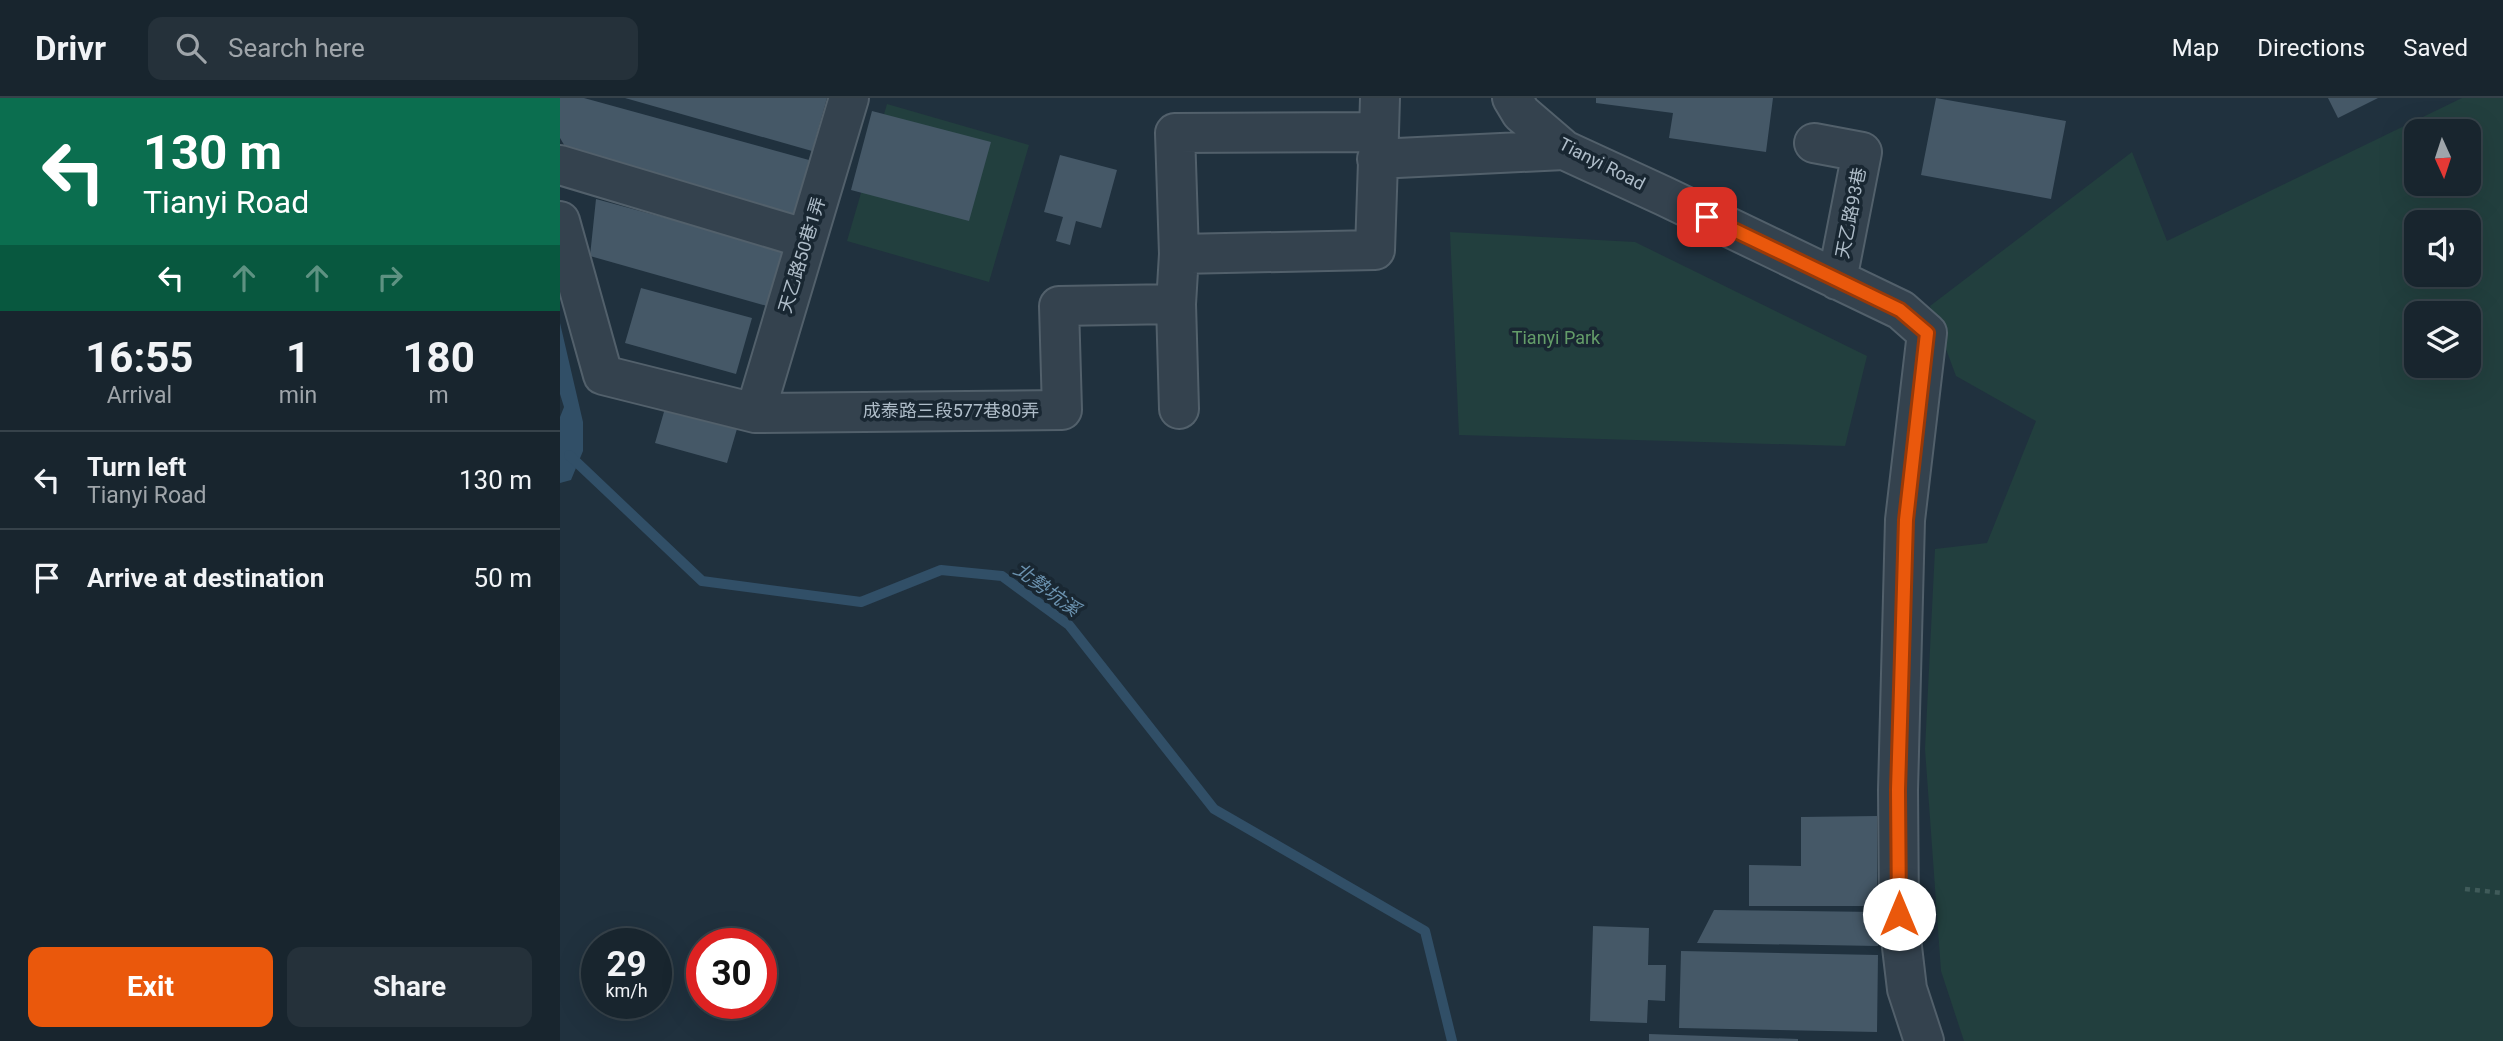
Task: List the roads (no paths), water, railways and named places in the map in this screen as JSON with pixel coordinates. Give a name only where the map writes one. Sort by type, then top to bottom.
[{"type":"street","name":"天乙路50巷1弄","points":[[755,413],[849,98]]},
{"type":"street","name":"Tianyi Road","points":[[1512,98],[1521,113],[1564,150],[1664,195],[1900,310],[1927,333],[1906,520],[1898,790],[1899,914],[1902,947],[1907,989],[1924,1041]]},
{"type":"street","points":[[1179,254],[1375,250],[1379,130]]},
{"type":"street","points":[[1180,409],[1176,304],[1179,254],[1175,132],[1379,130],[1564,150]]},
{"type":"street","name":"天乙路93巷","points":[[1814,143],[1863,152],[1838,280]]},
{"type":"street","points":[[560,165],[807,239]]},
{"type":"street","points":[[560,221],[603,374],[755,413]]},
{"type":"street","name":"成泰路三段577巷80弄","points":[[755,413],[1062,410],[1059,306],[1176,304]]},
{"type":"water","points":[[560,323],[583,422],[583,451],[571,480],[560,483],[560,417],[564,407],[560,394]]},
{"type":"waterway","name":"北勢坑溪","points":[[569,455],[702,581],[861,602],[941,570],[1002,576],[1069,625],[1214,809],[1425,931],[1452,1041]]},
{"type":"park label","name":"Tianyi Park","points":[[1556,338]]}]
